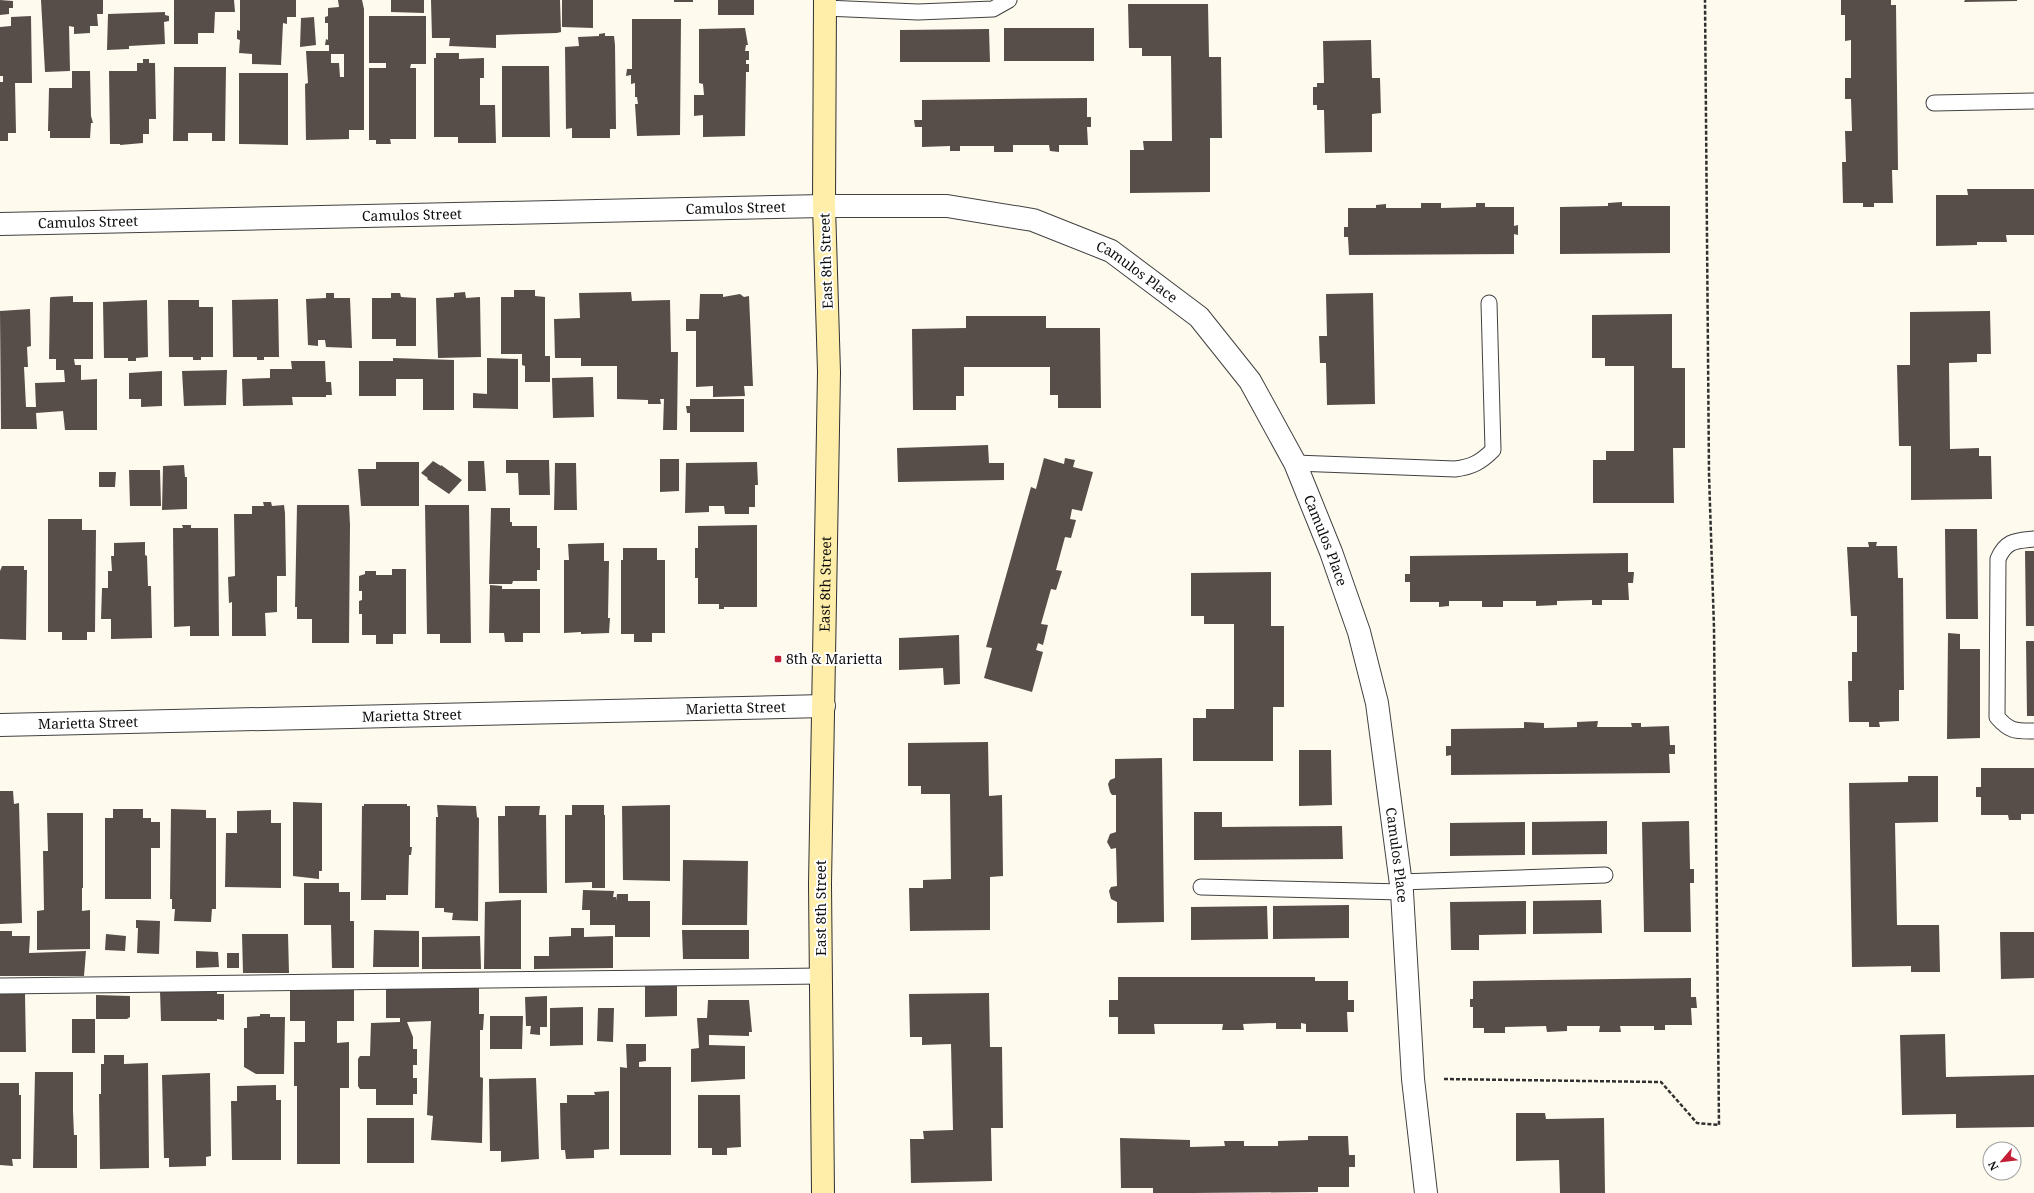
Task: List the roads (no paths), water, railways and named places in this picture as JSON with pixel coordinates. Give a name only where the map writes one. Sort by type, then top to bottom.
[{"type":"main road","name":"East 8th Street","points":[[822,1193],[820,884],[829,372],[824,206],[825,4]]},
{"type":"street","name":"Camulos Street","points":[[0,224],[824,206]]},
{"type":"street","name":"Camulos Place","points":[[824,206],[947,206],[1033,220],[1111,251],[1198,317],[1250,382],[1295,463],[1331,552],[1359,632],[1377,703],[1401,887],[1413,1079],[1426,1193]]},
{"type":"street","name":"Marietta Street","points":[[0,725],[824,706]]},
{"type":"lane","points":[[825,4],[918,12],[993,9],[1009,0]]},
{"type":"lane","points":[[1934,103],[2034,101]]},
{"type":"lane","points":[[1295,463],[1455,469],[1470,467],[1483,461],[1493,450],[1489,303]]},
{"type":"lane","points":[[2034,539],[2015,541],[2003,548],[1998,559],[1997,717],[2006,727],[2016,731],[2034,731]]},
{"type":"lane","points":[[1201,887],[1401,887],[1605,875]]},
{"type":"lane","points":[[0,986],[821,976]]},
{"type":"place","name":"8th & Marietta","points":[[778,659]]}]
